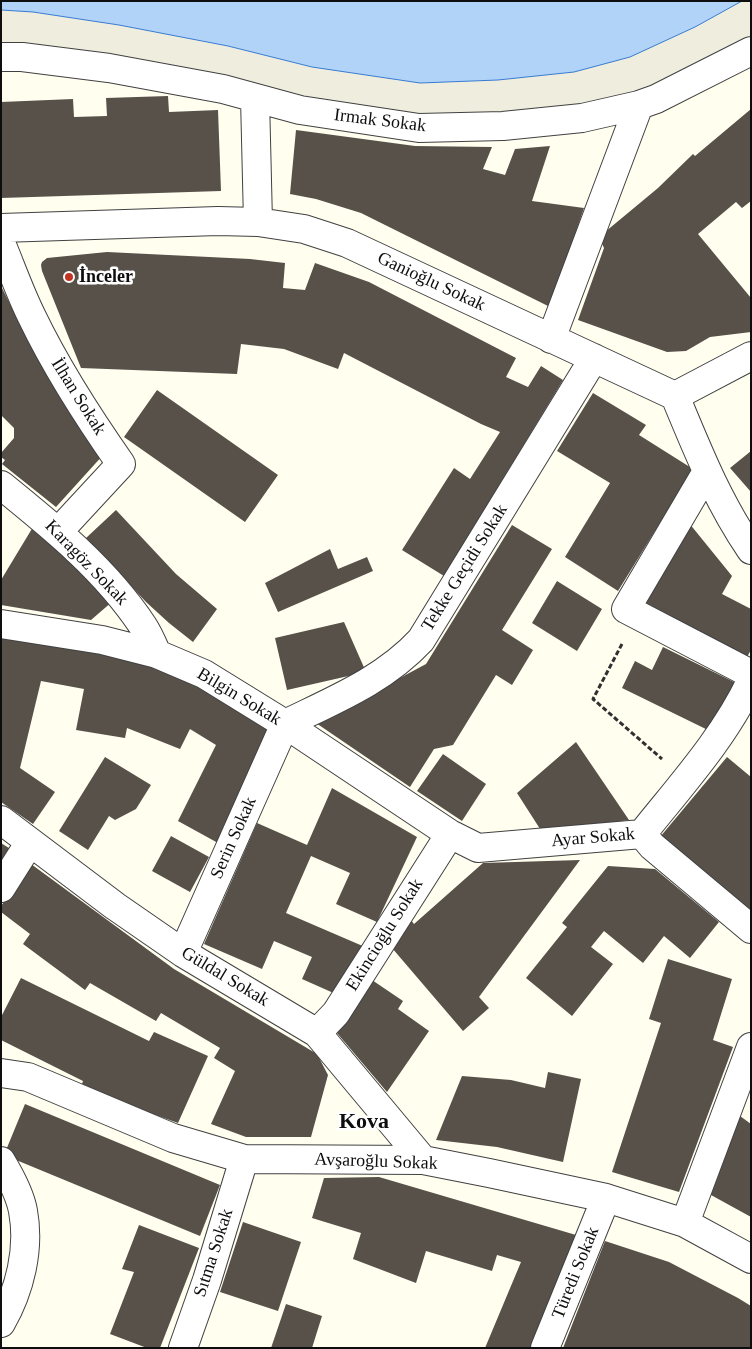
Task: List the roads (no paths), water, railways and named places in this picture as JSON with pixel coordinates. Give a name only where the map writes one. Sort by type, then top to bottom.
[{"type":"street","name":"Irmak Sokak","points":[[1,57],[22,57],[109,68],[223,89],[300,110],[419,128],[503,126],[582,118],[639,106],[751,51]]},
{"type":"street","points":[[255,98],[258,222]]},
{"type":"street","points":[[551,339],[639,106]]},
{"type":"street","name":"Ganioğlu Sokak","points":[[1,228],[218,221],[258,222],[304,229],[348,243],[675,396]]},
{"type":"street","name":"İlhan Sokak","points":[[1,243],[31,315],[57,366],[87,415],[121,464],[58,532]]},
{"type":"street","points":[[751,356],[675,396],[706,473],[731,520],[751,550]]},
{"type":"street","name":"Tekke Geçidi Sokak","points":[[285,724],[365,685],[406,656],[421,640],[594,358]]},
{"type":"street","points":[[706,473],[626,609],[751,674]]},
{"type":"street","name":"Karagöz Sokak","points":[[1,485],[58,532],[102,576],[129,607],[144,628],[157,654]]},
{"type":"street","name":"Bilgin Sokak","points":[[1,624],[102,640],[157,654],[204,674],[285,724],[450,834]]},
{"type":"street","name":"Ayar Sokak","points":[[450,834],[478,848],[642,834],[748,701]]},
{"type":"street","name":"Serin Sokak","points":[[183,952],[285,724]]},
{"type":"street","name":"Güldal Sokak","points":[[1,820],[115,906],[183,952],[317,1033],[423,1160]]},
{"type":"street","name":"Ekincioğlu Sokak","points":[[317,1033],[336,1013],[450,834]]},
{"type":"street","points":[[642,834],[652,846],[751,929]]},
{"type":"street","points":[[1,888],[30,842]]},
{"type":"street","points":[[685,1223],[751,1048]]},
{"type":"street","name":"Avşaroğlu Sokak","points":[[1,1073],[28,1077],[173,1138],[244,1159],[423,1160],[606,1198],[685,1223],[751,1259]]},
{"type":"street","name":"Sıtma Sokak","points":[[183,1348],[207,1280],[244,1159]]},
{"type":"street","points":[[1,1161],[12,1180],[23,1210],[25,1237],[24,1263],[17,1288],[1,1323]]},
{"type":"street","name":"Türedi Sokak","points":[[545,1348],[606,1198]]},
{"type":"water","points":[[1,1],[742,1],[695,27],[630,57],[574,72],[498,80],[420,83],[312,67],[228,46],[119,25],[33,12],[1,10]]},
{"type":"place","name":"İnceler","points":[[69,277]]},
{"type":"district","name":"Kova","points":[[364,1122]]}]
